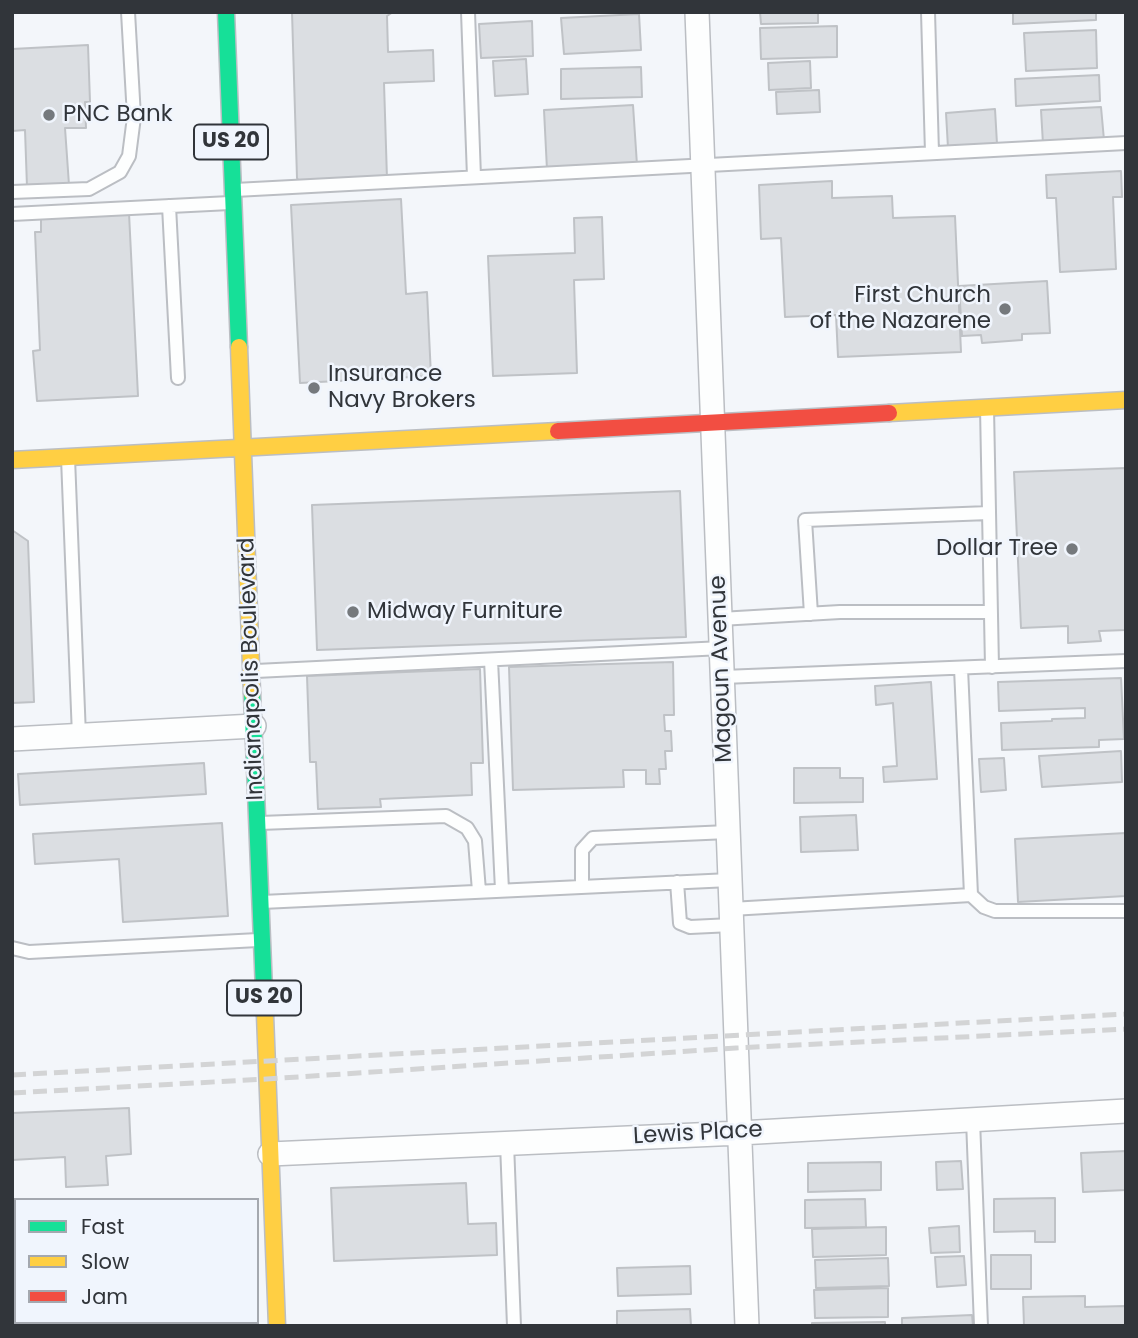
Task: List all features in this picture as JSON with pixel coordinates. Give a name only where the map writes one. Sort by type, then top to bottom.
[{"type":"main road","name":"Indianapolis Boulevard","points":[[226,12],[277,1326]]},
{"type":"main road","points":[[12,460],[1126,400]]},
{"type":"street","name":"Magoun Avenue","points":[[698,12],[747,1326]]},
{"type":"street","points":[[12,739],[254,726]]},
{"type":"street","name":"Lewis Place","points":[[270,1154],[740,1133],[1126,1111]]},
{"type":"lane","points":[[12,192],[89,189],[120,172],[129,156],[134,117],[128,12]]},
{"type":"lane","points":[[468,12],[474,177]]},
{"type":"lane","points":[[928,12],[932,153]]},
{"type":"lane","points":[[12,214],[169,206],[234,196],[474,177],[1126,143]]},
{"type":"lane","points":[[169,206],[178,378]]},
{"type":"lane","points":[[986,408],[992,667]]},
{"type":"lane","points":[[68,457],[79,736]]},
{"type":"lane","points":[[811,614],[805,520],[989,513]]},
{"type":"lane","points":[[720,619],[811,614],[990,612]]},
{"type":"lane","points":[[252,671],[722,648]]},
{"type":"lane","points":[[491,660],[502,890]]},
{"type":"lane","points":[[723,677],[1126,662]]},
{"type":"lane","points":[[961,668],[971,895]]},
{"type":"lane","points":[[258,823],[446,816],[467,828],[475,841],[478,891]]},
{"type":"lane","points":[[582,886],[582,850],[593,838],[728,832]]},
{"type":"lane","points":[[261,902],[730,880]]},
{"type":"lane","points":[[677,882],[680,923],[691,927],[732,917],[971,895],[995,911],[1126,911]]},
{"type":"lane","points":[[12,948],[29,953],[262,940]]},
{"type":"lane","points":[[973,1120],[981,1326]]},
{"type":"lane","points":[[507,1143],[514,1326]]},
{"type":"building","points":[[292,12],[393,12],[387,16],[388,52],[433,50],[434,81],[384,83],[387,179],[299,182]]},
{"type":"building","points":[[760,12],[818,12],[818,23],[761,24]]},
{"type":"building","points":[[1013,12],[1096,12],[1096,20],[1013,24]]},
{"type":"building","points":[[639,14],[641,50],[564,54],[561,18]]},
{"type":"building","points":[[532,21],[533,56],[481,58],[479,24]]},
{"type":"building","points":[[837,26],[837,57],[761,59],[760,28]]},
{"type":"building","points":[[1096,30],[1097,68],[1026,71],[1024,33]]},
{"type":"building","name":"PNC Bank","points":[[88,45],[90,102],[85,102],[86,128],[65,128],[69,185],[27,187],[25,130],[12,131],[12,49]]},
{"type":"building","points":[[526,59],[528,94],[495,96],[493,61]]},
{"type":"building","points":[[810,61],[811,88],[769,90],[768,63]]},
{"type":"building","points":[[641,67],[642,97],[561,99],[561,69]]},
{"type":"building","points":[[1099,75],[1100,101],[1016,106],[1015,79]]},
{"type":"building","points":[[819,90],[820,112],[777,114],[776,92]]},
{"type":"building","points":[[633,105],[637,165],[547,170],[544,110]]},
{"type":"building","points":[[1101,107],[1104,140],[1043,144],[1041,110]]},
{"type":"building","points":[[995,109],[997,144],[948,148],[946,113]]},
{"type":"building","points":[[1121,171],[1122,197],[1113,197],[1116,269],[1060,272],[1056,198],[1047,198],[1046,175]]},
{"type":"building","points":[[832,181],[832,198],[892,196],[893,218],[955,216],[961,352],[838,357],[836,315],[785,317],[781,238],[761,239],[759,185]]},
{"type":"building","points":[[401,199],[406,294],[427,292],[431,376],[300,383],[291,205]]},
{"type":"building","points":[[129,213],[138,396],[37,401],[33,351],[40,350],[35,232],[41,232],[41,219]]},
{"type":"building","points":[[602,217],[604,279],[574,280],[577,373],[493,376],[488,256],[575,253],[574,218]]},
{"type":"building","name":"First Church of the Nazarene","points":[[1047,281],[1050,333],[1022,334],[1022,340],[982,343],[981,335],[962,336],[959,286]]},
{"type":"building","name":"Dollar Tree","points":[[1126,468],[1126,630],[1099,631],[1101,641],[1068,643],[1068,626],[1021,628],[1014,472]]},
{"type":"building","points":[[680,491],[686,637],[317,650],[312,505]]},
{"type":"building","points":[[12,530],[28,541],[34,702],[12,703]]},
{"type":"building","points":[[673,662],[674,715],[664,715],[665,731],[671,731],[672,751],[665,751],[666,769],[659,769],[660,784],[646,784],[646,770],[623,770],[624,787],[513,790],[509,667]]},
{"type":"building","points":[[480,669],[483,763],[471,763],[472,795],[380,799],[381,807],[318,809],[316,762],[310,762],[307,676]]},
{"type":"building","points":[[1121,678],[1124,739],[1099,740],[1099,747],[1002,750],[1001,723],[1085,718],[1085,708],[999,711],[998,682]]},
{"type":"building","points":[[931,682],[937,779],[884,782],[883,767],[897,766],[893,703],[876,705],[875,686]]},
{"type":"building","points":[[1121,751],[1122,782],[1042,787],[1039,756]]},
{"type":"building","points":[[1004,758],[1006,790],[981,792],[979,759]]},
{"type":"building","points":[[204,763],[206,794],[20,805],[18,774]]},
{"type":"building","points":[[794,768],[840,768],[840,778],[863,778],[863,802],[794,803]]},
{"type":"building","points":[[856,815],[858,850],[801,852],[800,817]]},
{"type":"building","points":[[222,823],[228,916],[123,922],[119,859],[35,864],[33,834]]},
{"type":"building","points":[[1126,833],[1126,896],[1018,902],[1015,839]]},
{"type":"building","points":[[129,1108],[131,1154],[106,1156],[108,1185],[66,1187],[65,1157],[12,1160],[12,1113]]},
{"type":"building","points":[[1126,1151],[1126,1190],[1083,1192],[1081,1153]]},
{"type":"building","points":[[961,1161],[963,1189],[937,1190],[936,1162]]},
{"type":"building","points":[[881,1162],[881,1190],[808,1192],[808,1163]]},
{"type":"building","points":[[466,1183],[468,1224],[496,1223],[497,1255],[334,1261],[331,1188]]},
{"type":"building","points":[[1055,1198],[1055,1242],[1035,1242],[1035,1231],[994,1232],[994,1199]]},
{"type":"building","points":[[865,1199],[866,1227],[805,1228],[805,1200]]},
{"type":"building","points":[[959,1226],[960,1252],[931,1253],[929,1228]]},
{"type":"building","points":[[886,1227],[886,1255],[813,1257],[812,1229]]},
{"type":"building","points":[[991,1255],[1031,1255],[1031,1289],[991,1289]]},
{"type":"building","points":[[964,1256],[966,1285],[937,1287],[935,1257]]},
{"type":"building","points":[[888,1258],[889,1286],[816,1288],[815,1260]]},
{"type":"building","points":[[690,1266],[691,1294],[618,1296],[617,1268]]},
{"type":"building","points":[[888,1288],[888,1317],[815,1318],[814,1290]]},
{"type":"building","points":[[1085,1296],[1085,1307],[1126,1306],[1126,1326],[1024,1326],[1023,1297]]},
{"type":"building","points":[[690,1309],[691,1326],[617,1326],[617,1311]]},
{"type":"building","points":[[972,1315],[973,1326],[902,1326],[902,1318]]},
{"type":"building","points":[[885,1322],[885,1326],[812,1326],[812,1323]]},
{"type":"building","points":[[76,1324],[170,1324],[170,1326]]},
{"type":"railway","points":[[12,1075],[1126,1014]]},
{"type":"railway","points":[[12,1093],[736,1048],[1126,1029]]},
{"type":"traffic: fast","points":[[226,12],[239,347]]},
{"type":"traffic: fast","points":[[252,693],[265,1015]]},
{"type":"traffic: slow","points":[[239,347],[252,693]]},
{"type":"traffic: slow","points":[[889,413],[1126,400]]},
{"type":"traffic: slow","points":[[12,460],[558,431]]},
{"type":"traffic: slow","points":[[265,1015],[277,1326]]},
{"type":"traffic: jam","points":[[558,431],[889,413]]},
{"type":"place","name":"PNC Bank","points":[[49,115]]},
{"type":"place","name":"First Church of the Nazarene","points":[[1005,309]]},
{"type":"place","name":"Insurance Navy Brokers","points":[[314,388]]},
{"type":"place","name":"Dollar Tree","points":[[1072,549]]},
{"type":"place","name":"Midway Furniture","points":[[353,612]]}]
